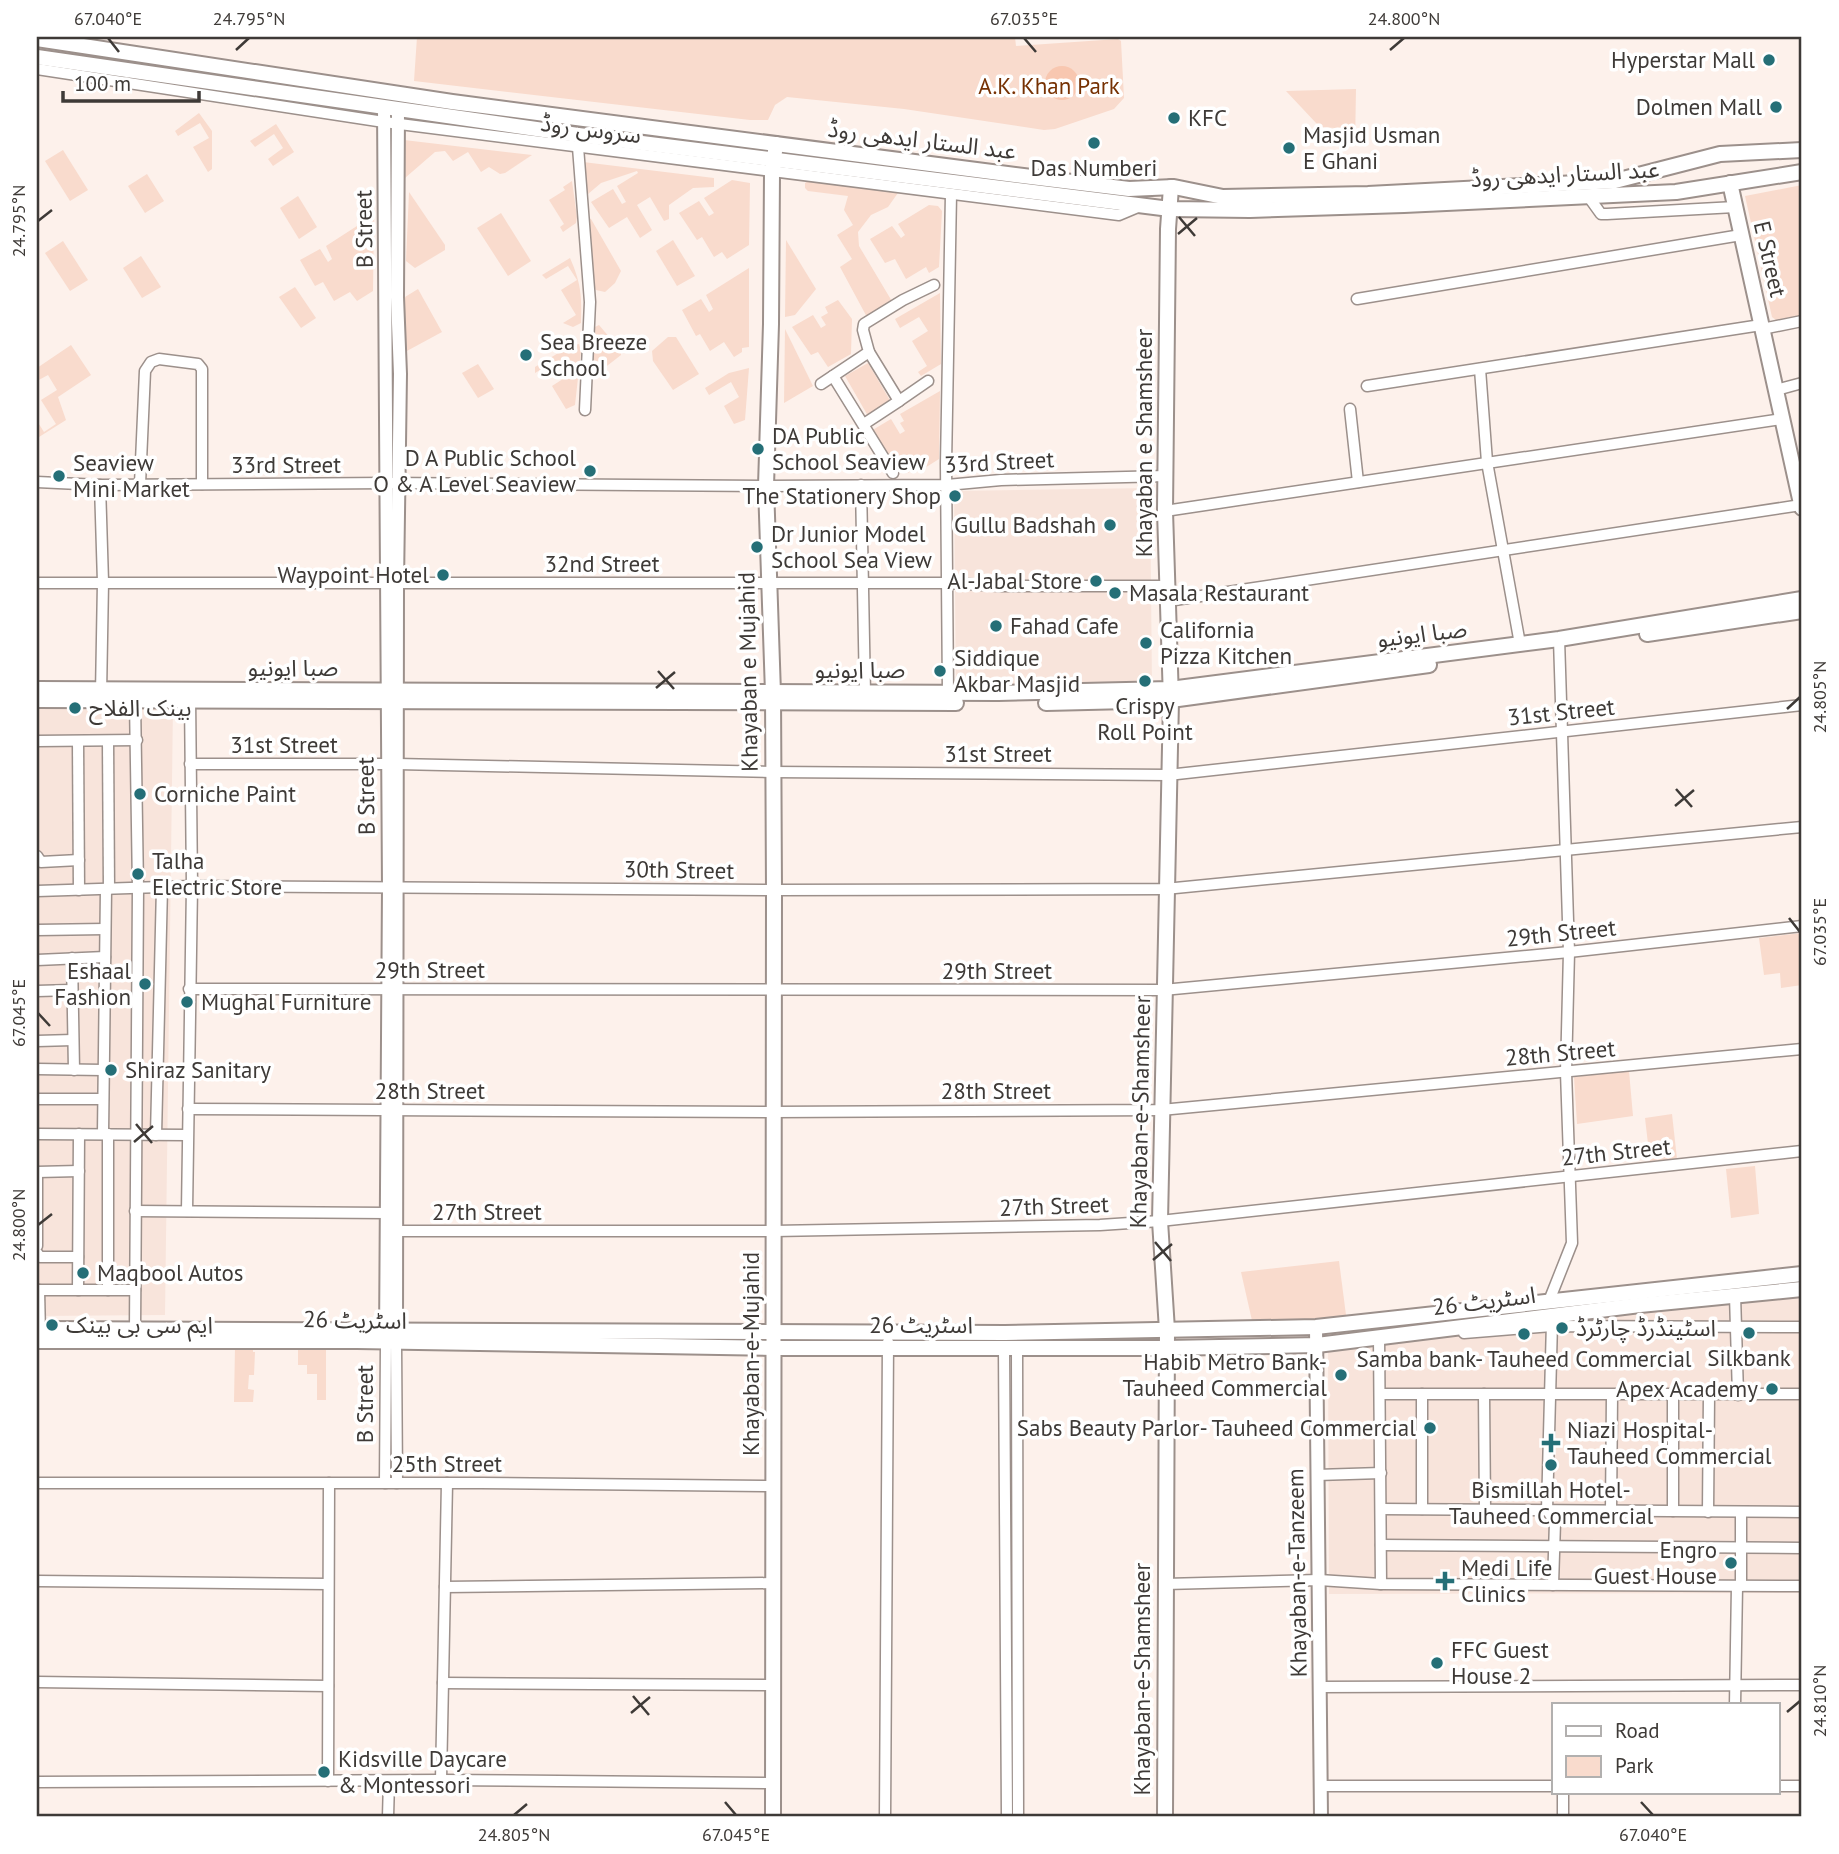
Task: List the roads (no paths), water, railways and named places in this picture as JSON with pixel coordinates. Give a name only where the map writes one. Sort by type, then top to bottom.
[{"type":"main road","name":"عبد الستار ایدھی روڈ","points":[[37,39],[452,102],[1129,189],[1171,187],[1227,198],[1368,194],[1615,181],[1720,155],[1802,150]]},
{"type":"main road","name":"عبد الستار ایدھی روڈ","points":[[37,58],[391,116],[773,166],[1170,209],[1250,210],[1588,196],[1690,190],[1802,172]]},
{"type":"main road","name":"Khayaban e Mujahid","points":[[774,890],[766,486],[773,166],[776,144]]},
{"type":"main road","points":[[1683,165],[1690,190]]},
{"type":"main road","name":"E Street","points":[[1730,183],[1802,506]]},
{"type":"main road","name":"Khayaban e Shamsheer","points":[[1170,695],[1166,476],[1168,229],[1171,187]]},
{"type":"main road","points":[[1139,206],[1142,188]]},
{"type":"main road","name":"صبا ایونیو","points":[[772,698],[864,693],[1170,695],[1520,644],[1560,643],[1802,599]]},
{"type":"main road","name":"صبا ایونیو","points":[[37,701],[101,696],[772,698],[1170,695],[1802,611]]},
{"type":"main road","name":"صبا ایونیو","points":[[37,690],[135,701],[190,696]]},
{"type":"main road","name":"Khayaban-e-Shamsheer","points":[[1165,1817],[1167,1330],[1160,1221],[1170,695]]},
{"type":"main road","name":"Khayaban-e-Mujahid","points":[[773,1817],[774,890]]},
{"type":"main road","name":"اسٹریٹ 26","points":[[38,1335],[343,1341],[391,1337],[774,1331],[1005,1333],[1316,1327],[1802,1274]]},
{"type":"main road","name":"اسٹریٹ 26","points":[[38,1335],[135,1330],[774,1348],[1166,1349],[1317,1345],[1552,1321],[1735,1295],[1802,1289]]},
{"type":"street","points":[[37,69],[251,95]]},
{"type":"street","name":"سروس روڈ","points":[[391,116],[578,147],[773,166],[951,194],[1119,215],[1139,206]]},
{"type":"street","name":"B Street","points":[[391,116],[391,1337],[397,1483]]},
{"type":"street","points":[[578,147],[590,302],[585,410]]},
{"type":"street","points":[[948,693],[947,485],[951,194]]},
{"type":"street","points":[[1588,196],[1601,214],[1735,207]]},
{"type":"street","points":[[1357,299],[1741,235]]},
{"type":"street","points":[[899,401],[869,352],[864,324],[934,285]]},
{"type":"street","points":[[1367,386],[1802,321]]},
{"type":"street","points":[[821,384],[869,352]]},
{"type":"street","points":[[140,484],[145,371],[151,362],[159,359],[198,364],[202,369],[202,484]]},
{"type":"street","points":[[1480,369],[1487,463],[1520,644]]},
{"type":"street","points":[[833,376],[893,473]]},
{"type":"street","points":[[864,424],[929,381]]},
{"type":"street","points":[[1776,390],[1802,383]]},
{"type":"street","points":[[1350,410],[1358,482]]},
{"type":"street","points":[[1166,511],[1782,419]]},
{"type":"street","name":"33rd Street","points":[[37,482],[100,485],[766,486],[947,485],[1001,480],[1166,476]]},
{"type":"street","points":[[100,485],[103,583],[101,696]]},
{"type":"street","points":[[861,485],[864,693]]},
{"type":"street","name":"32nd Street","points":[[37,583],[948,583],[1167,594],[1502,550],[1802,506]]},
{"type":"street","points":[[1549,1301],[1572,1243],[1566,1072],[1569,952],[1560,643]]},
{"type":"street","points":[[187,1211],[191,886],[190,696]]},
{"type":"street","points":[[135,701],[138,888],[135,1330]]},
{"type":"street","name":"31st Street","points":[[190,764],[392,764],[772,772],[1168,775],[1802,705]]},
{"type":"street","points":[[37,741],[137,740]]},
{"type":"street","points":[[108,741],[103,1070],[108,1290]]},
{"type":"street","points":[[78,742],[79,890]]},
{"type":"street","name":"30th Street","points":[[37,891],[191,886],[774,890],[1166,889],[1802,827]]},
{"type":"street","points":[[37,856],[41,862],[79,860]]},
{"type":"street","points":[[156,1135],[162,887]]},
{"type":"street","name":"29th Street","points":[[189,989],[1163,990],[1569,952],[1802,926]]},
{"type":"street","points":[[37,930],[105,929]]},
{"type":"street","points":[[37,960],[105,957]]},
{"type":"street","points":[[72,958],[74,1070]]},
{"type":"street","points":[[37,991],[72,990]]},
{"type":"street","points":[[37,1041],[73,1040]]},
{"type":"street","name":"28th Street","points":[[188,1109],[774,1112],[1161,1110],[1802,1049]]},
{"type":"street","points":[[37,1069],[103,1070]]},
{"type":"street","points":[[37,1099],[103,1099]]},
{"type":"street","name":"B Street","points":[[391,1110],[386,1213],[391,1231]]},
{"type":"street","points":[[37,1134],[187,1135]]},
{"type":"street","points":[[78,1290],[79,1134]]},
{"type":"street","name":"27th Street","points":[[391,1231],[774,1231],[1100,1225],[1160,1221],[1802,1151]]},
{"type":"street","points":[[37,1246],[37,1172],[79,1171]]},
{"type":"street","points":[[135,1211],[386,1213]]},
{"type":"street","points":[[37,1254],[40,1257],[78,1257]]},
{"type":"street","points":[[38,1335],[38,1290],[135,1290]]},
{"type":"street","points":[[1735,1295],[1738,1395]]},
{"type":"street","points":[[1553,1585],[1555,1522],[1547,1510],[1552,1321],[1802,1327]]},
{"type":"street","name":"Khayaban-e-Tanzeem","points":[[1316,1327],[1321,1817]]},
{"type":"street","points":[[885,1817],[888,1331]]},
{"type":"street","name":"B Street","points":[[385,1483],[391,1337]]},
{"type":"street","points":[[1379,1339],[1381,1584]]},
{"type":"street","points":[[1007,1817],[1011,1348]]},
{"type":"street","points":[[1011,1348],[1018,1817]]},
{"type":"street","points":[[1380,1394],[1802,1394]]},
{"type":"street","points":[[1422,1394],[1422,1509]]},
{"type":"street","points":[[1484,1394],[1485,1510]]},
{"type":"street","points":[[1611,1511],[1612,1395]]},
{"type":"street","points":[[1673,1395],[1673,1511]]},
{"type":"street","points":[[1708,1512],[1709,1395]]},
{"type":"street","points":[[1317,1475],[1381,1473]]},
{"type":"street","name":"25th Street","points":[[37,1483],[774,1486]]},
{"type":"street","points":[[328,1781],[329,1483]]},
{"type":"street","points":[[441,1780],[447,1483]]},
{"type":"street","points":[[1381,1509],[1802,1512]]},
{"type":"street","points":[[1735,1703],[1741,1512]]},
{"type":"street","points":[[1381,1545],[1802,1548]]},
{"type":"street","points":[[1165,1584],[1319,1580],[1381,1584],[1802,1586]]},
{"type":"street","points":[[37,1581],[328,1584]]},
{"type":"street","points":[[444,1587],[774,1583]]},
{"type":"street","points":[[37,1682],[328,1686]]},
{"type":"street","points":[[443,1683],[773,1685]]},
{"type":"street","points":[[1320,1688],[1802,1685]]},
{"type":"street","points":[[37,1782],[441,1780],[773,1783]]},
{"type":"street","points":[[388,1817],[389,1781]]},
{"type":"street","points":[[1321,1786],[1552,1786]]},
{"type":"street","points":[[1780,1786],[1802,1786]]},
{"type":"street","points":[[1563,1794],[1563,1817]]},
{"type":"place","name":"Hyperstar Mall","points":[[1769,60]]},
{"type":"place","name":"Dolmen Mall","points":[[1776,107]]},
{"type":"place","name":"KFC","points":[[1174,118]]},
{"type":"place","name":"Das Numberi","points":[[1094,143]]},
{"type":"place","name":"Masjid Usman E Ghani","points":[[1289,148]]},
{"type":"place","name":"Sea Breeze School","points":[[526,355]]},
{"type":"place","name":"DA Public School Seaview","points":[[758,449]]},
{"type":"place","name":"D A Public School O & A Level Seaview","points":[[590,471]]},
{"type":"place","name":"Seaview Mini Market","points":[[59,476]]},
{"type":"place","name":"The Stationery Shop","points":[[955,496]]},
{"type":"place","name":"Gullu Badshah","points":[[1110,525]]},
{"type":"place","name":"Dr Junior Model School Sea View","points":[[757,547]]},
{"type":"place","name":"Waypoint Hotel","points":[[443,575]]},
{"type":"place","name":"Al-Jabal Store","points":[[1096,581]]},
{"type":"place","name":"Masala Restaurant","points":[[1115,593]]},
{"type":"place","name":"Fahad Cafe","points":[[996,626]]},
{"type":"place","name":"California Pizza Kitchen","points":[[1146,643]]},
{"type":"place","name":"Siddique Akbar Masjid","points":[[940,671]]},
{"type":"place","name":"Crispy Roll Point","points":[[1145,681]]},
{"type":"place","name":"بینک الفلاح","points":[[75,708]]},
{"type":"place","name":"Corniche Paint","points":[[140,794]]},
{"type":"place","name":"Talha Electric Store","points":[[138,874]]},
{"type":"place","name":"Eshaal Fashion","points":[[145,984]]},
{"type":"place","name":"Mughal Furniture","points":[[187,1002]]},
{"type":"place","name":"Shiraz Sanitary","points":[[111,1070]]},
{"type":"place","name":"Maqbool Autos","points":[[83,1273]]},
{"type":"place","name":"ایم سی بی بینک","points":[[52,1325]]},
{"type":"place","name":"اسٹینڈرڈ چارٹرڈ","points":[[1562,1328]]},
{"type":"place","name":"Silkbank","points":[[1749,1333]]},
{"type":"place","name":"Samba bank- Tauheed Commercial","points":[[1524,1334]]},
{"type":"place","name":"Habib Metro Bank- Tauheed Commercial","points":[[1341,1375]]},
{"type":"place","name":"Apex Academy","points":[[1772,1389]]},
{"type":"place","name":"Sabs Beauty Parlor- Tauheed Commercial","points":[[1430,1428]]},
{"type":"place","name":"Niazi Hospital- Tauheed Commercial","points":[[1551,1443]]},
{"type":"place","name":"Bismillah Hotel- Tauheed Commercial","points":[[1551,1465]]},
{"type":"place","name":"Engro Guest House","points":[[1731,1563]]},
{"type":"place","name":"Medi Life Clinics","points":[[1445,1581]]},
{"type":"place","name":"FFC Guest House 2","points":[[1437,1663]]},
{"type":"place","name":"Kidsville Daycare & Montessori","points":[[324,1772]]},
{"type":"park label","name":"A.K. Khan Park","points":[[1049,86]]}]
